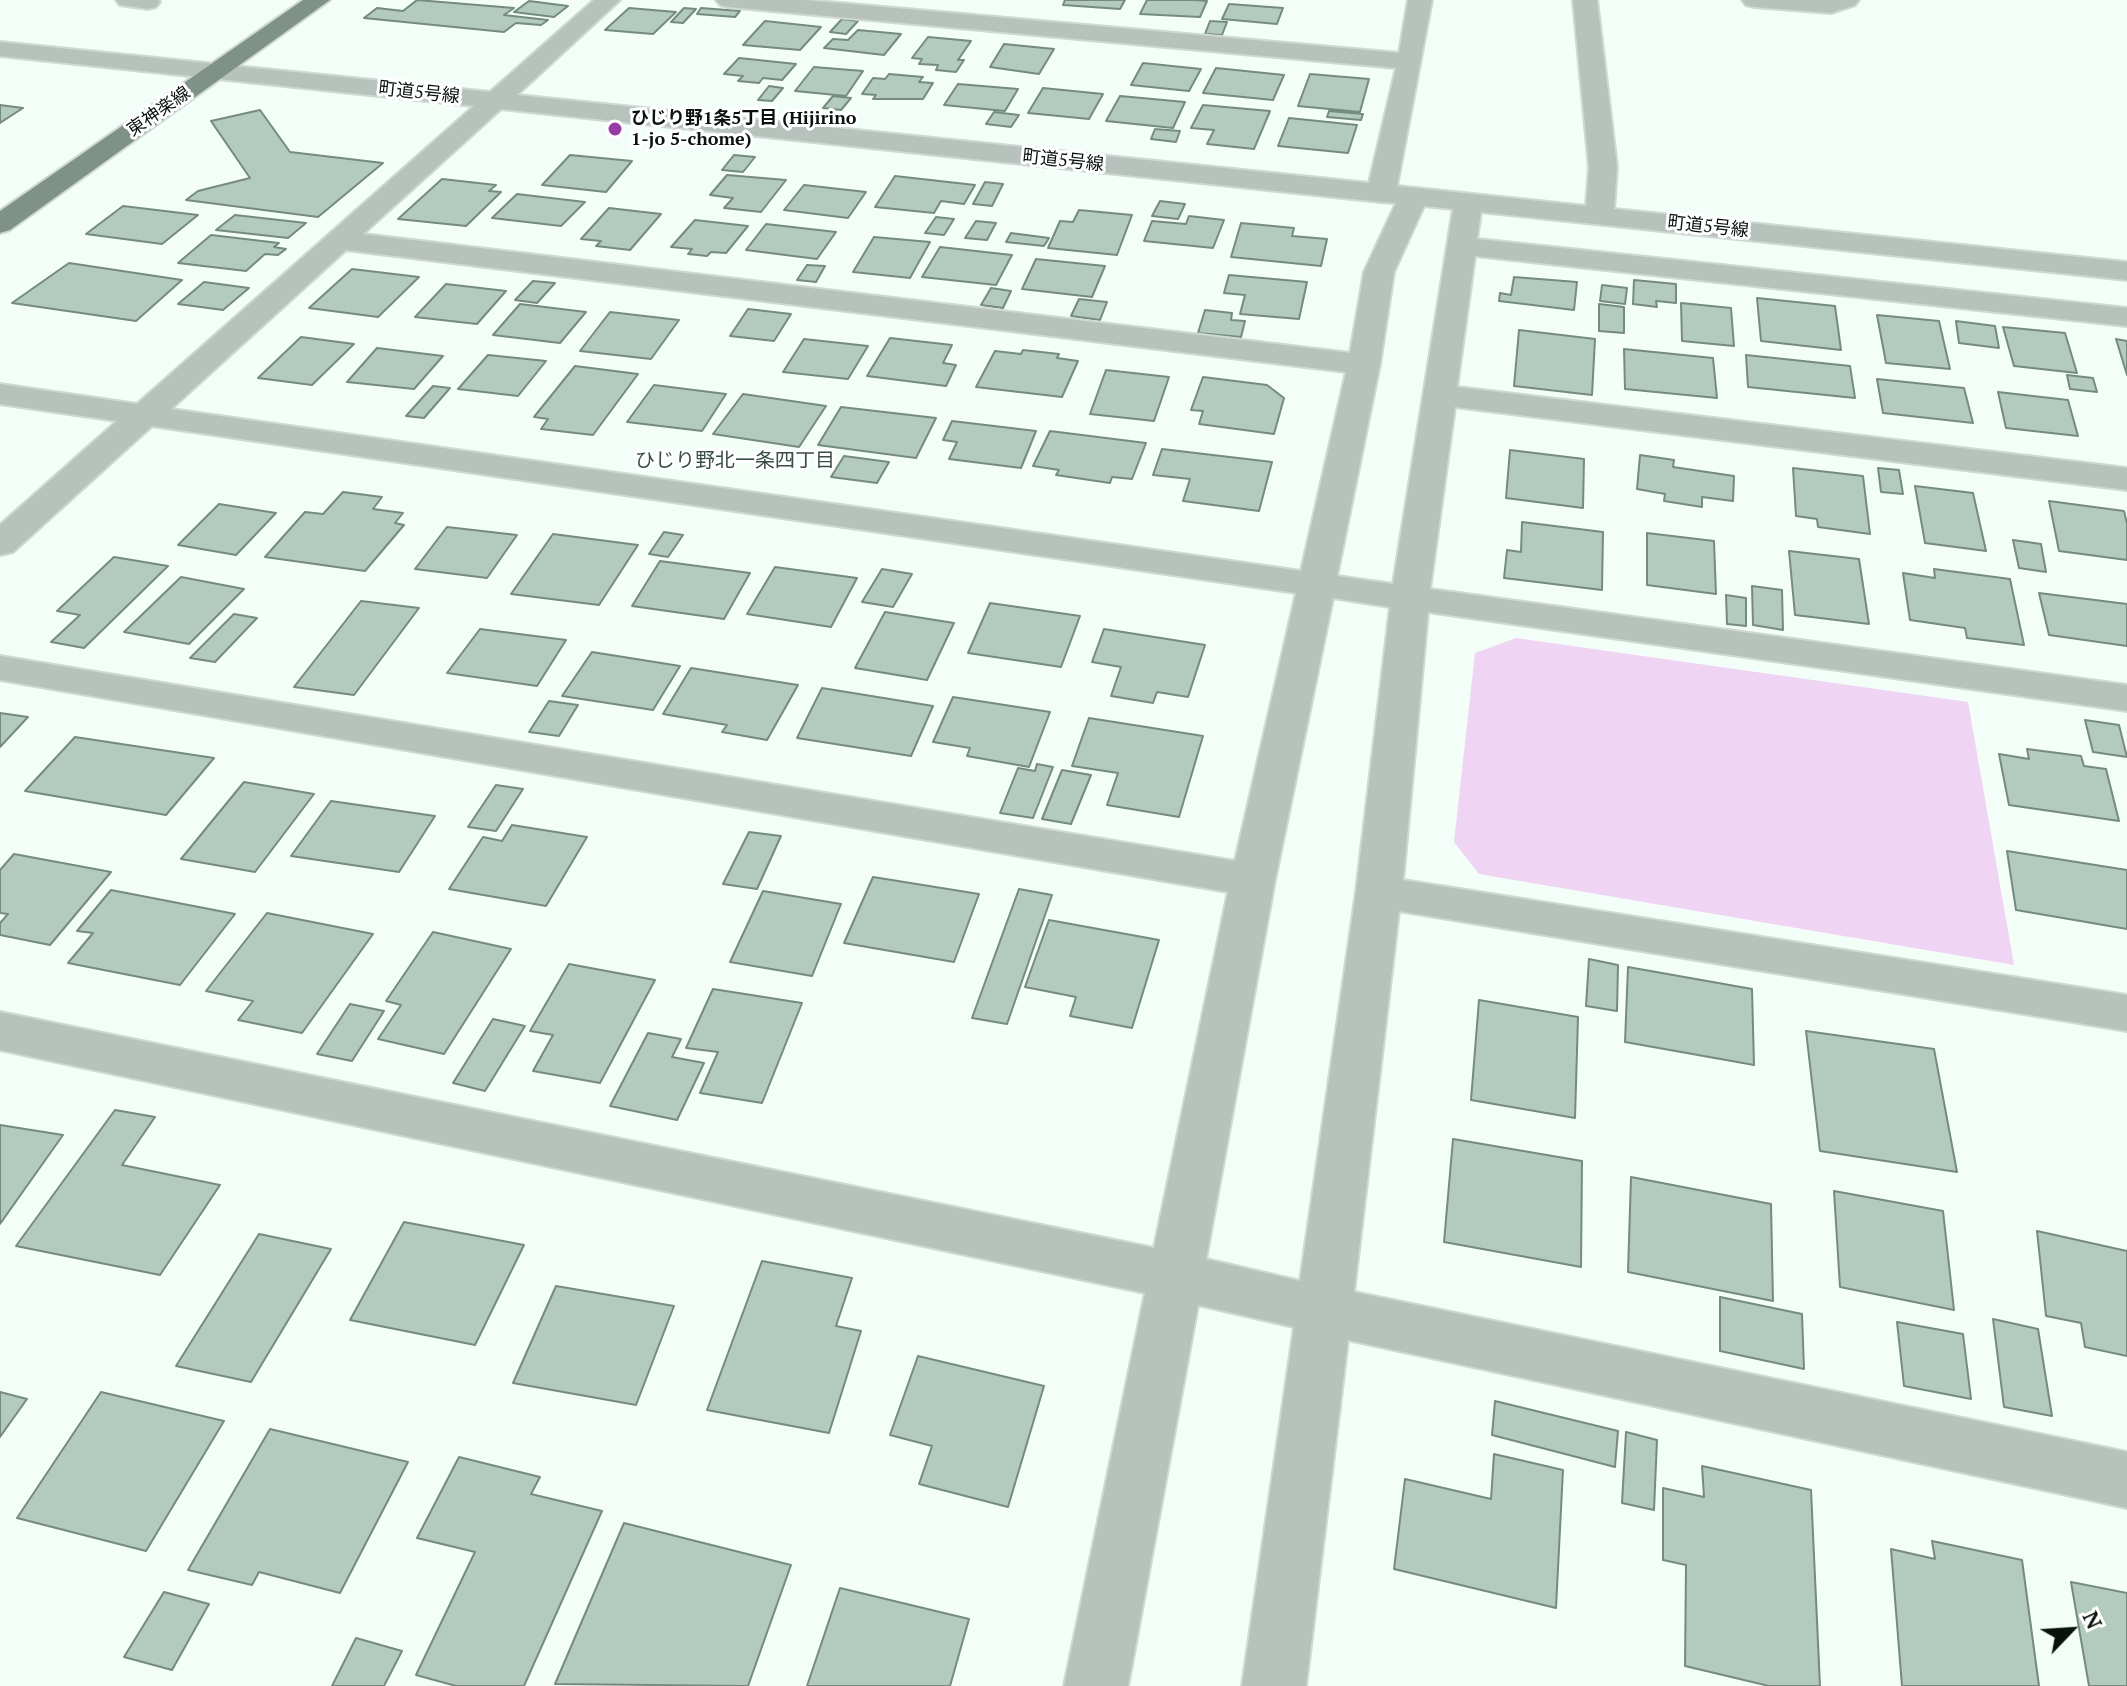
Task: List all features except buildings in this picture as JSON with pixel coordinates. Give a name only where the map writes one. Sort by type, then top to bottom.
[{"type":"main road","name":"東神楽線","points":[[0,224],[318,0]]},
{"type":"street","points":[[0,544],[608,0]]},
{"type":"street","points":[[728,0],[1410,62]]},
{"type":"street","points":[[1096,1686],[1253,880],[1318,583],[1364,364],[1379,272],[1397,196],[1410,62],[1420,0]]},
{"type":"street","points":[[1585,0],[1603,167],[1599,216]]},
{"type":"street","points":[[1754,0],[1831,6],[1847,0]]},
{"type":"street","name":"町道5号線","points":[[0,49],[1397,196],[1464,224],[1599,216],[2127,271]]},
{"type":"street","points":[[1274,1686],[1379,892],[1410,598],[1464,224],[2127,317]]},
{"type":"street","points":[[338,240],[1364,364]]},
{"type":"street","points":[[0,394],[1410,598],[2127,698]]},
{"type":"street","points":[[1441,395],[2127,479]]},
{"type":"street","points":[[0,668],[1253,880]]},
{"type":"street","points":[[1379,892],[2127,1013]]},
{"type":"street","points":[[0,1031],[1176,1276],[1323,1310],[2127,1480]]},
{"type":"shaded area","points":[[1516,638],[1968,702],[2014,965],[1479,874],[1454,842],[1475,653]]},
{"type":"place","name":"ひじり野1条5丁目 (Hijirino 1-jo 5-chome)","points":[[615,129]]},
{"type":"district","name":"ひじり野北一条四丁目","points":[[735,461]]}]
